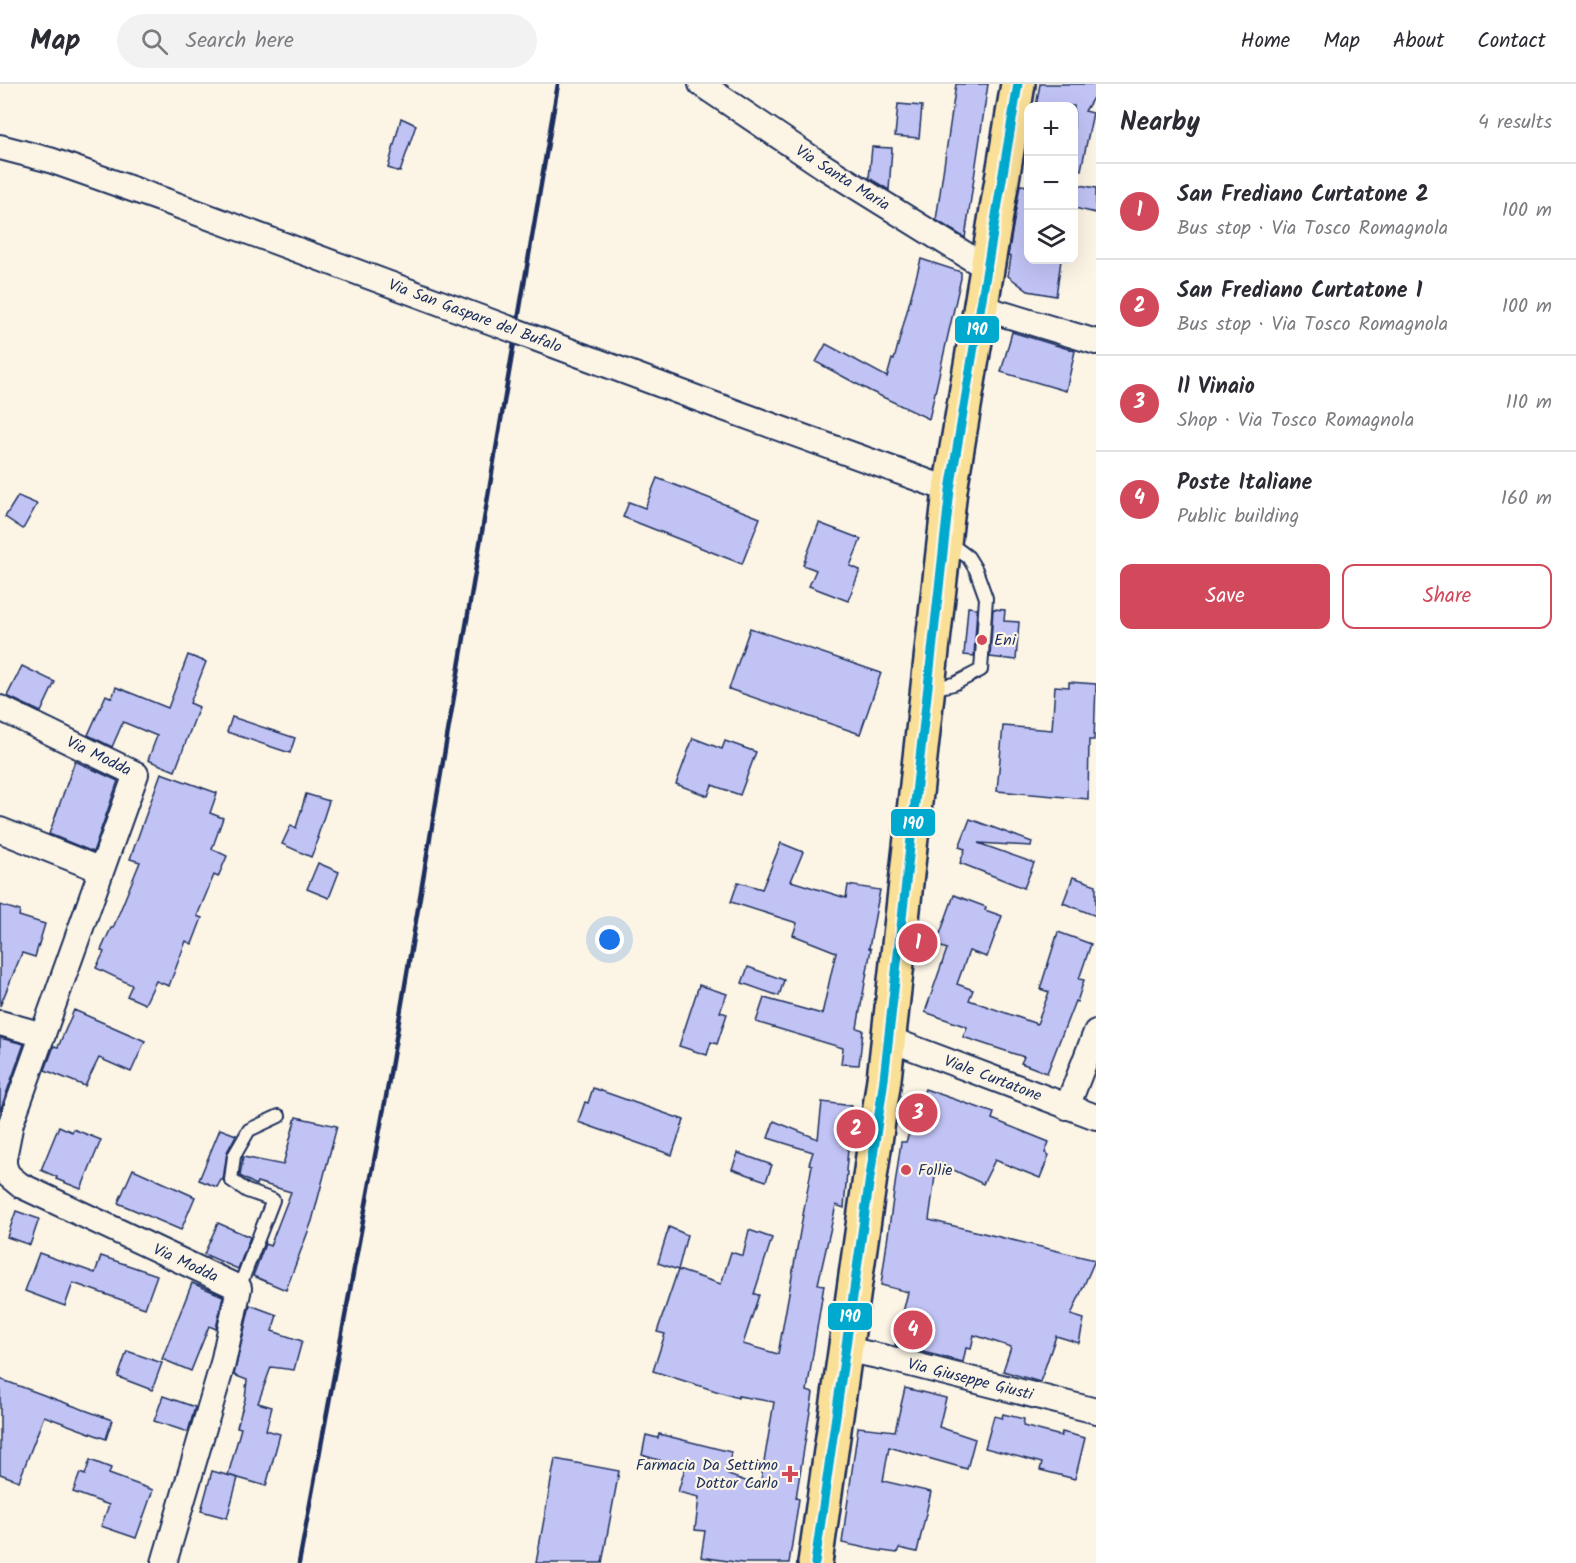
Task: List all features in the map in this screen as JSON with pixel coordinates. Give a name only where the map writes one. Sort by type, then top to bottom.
[{"type":"main road","points":[[815,1563],[889,1039],[950,490],[1018,84]]},
{"type":"street","name":"Via Santa Maria","points":[[701,84],[824,166],[987,268]]},
{"type":"street","name":"Via San Gaspare del Bufalo","points":[[0,147],[50,160],[163,200],[950,490]]},
{"type":"street","points":[[980,307],[1096,342]]},
{"type":"street","name":"Via Modda","points":[[0,708],[136,774],[11,1123],[3,1174],[20,1185],[239,1288]]},
{"type":"street","points":[[0,830],[101,870]]},
{"type":"street","points":[[0,1023],[43,1035]]},
{"type":"street","points":[[1067,1107],[1096,1032]]},
{"type":"street","name":"Viale Curtatone","points":[[889,1039],[1096,1118]]},
{"type":"street","points":[[164,1563],[223,1363],[239,1288]]},
{"type":"street","name":"Via Giuseppe Giusti","points":[[845,1349],[1096,1411]]},
{"type":"lane","points":[[928,689],[954,684],[981,670],[986,598],[976,570],[968,557],[944,539]]},
{"type":"lane","points":[[239,1288],[273,1200],[247,1191],[231,1180],[234,1156],[249,1130],[279,1116]]},
{"type":"building","points":[[956,84],[988,84],[965,238],[936,220]]},
{"type":"building","points":[[1040,84],[1096,84],[1096,93],[1085,111],[1093,113],[1081,170],[1078,170],[1078,102],[1037,102]]},
{"type":"building","points":[[898,104],[922,106],[919,138],[895,136]]},
{"type":"building","points":[[401,118],[416,125],[400,172],[388,168]]},
{"type":"building","points":[[872,147],[892,148],[889,190],[869,178]]},
{"type":"building","points":[[1020,185],[1024,185],[1024,264],[1060,264],[1056,296],[1028,291],[1008,276],[1011,257],[1008,256]]},
{"type":"building","points":[[1078,185],[1096,188],[1096,213],[1078,209]]},
{"type":"building","points":[[921,259],[961,272],[929,419],[816,362],[826,344],[887,377],[892,359],[894,360]]},
{"type":"building","points":[[1012,332],[1075,351],[1066,391],[1001,372]]},
{"type":"building","points":[[657,478],[760,518],[742,564],[623,517],[629,502],[645,508]]},
{"type":"building","points":[[18,496],[37,504],[23,529],[5,517]]},
{"type":"building","points":[[819,523],[861,539],[850,566],[860,570],[848,601],[809,586],[816,570],[803,565]]},
{"type":"building","points":[[968,607],[977,608],[974,656],[964,655]]},
{"type":"building","points":[[993,609],[1005,610],[1004,621],[1019,622],[1016,660],[990,657]]},
{"type":"building","points":[[750,628],[881,673],[860,734],[729,689]]},
{"type":"building","points":[[188,655],[206,662],[190,703],[199,707],[175,771],[148,760],[157,736],[123,722],[112,747],[88,735],[106,695],[112,698],[116,687],[168,708]]},
{"type":"building","points":[[22,666],[55,682],[41,712],[7,696]]},
{"type":"building","points":[[1069,682],[1096,684],[1094,740],[1089,740],[1088,799],[997,791],[1003,726],[1052,730],[1055,686],[1069,687]]},
{"type":"building","points":[[232,717],[295,738],[290,753],[227,732]]},
{"type":"building","points":[[693,738],[722,749],[725,741],[756,752],[740,795],[712,785],[708,796],[676,784]]},
{"type":"building","points":[[75,761],[118,781],[93,852],[49,834]]},
{"type":"building","points":[[161,773],[217,793],[210,813],[223,818],[212,849],[227,856],[218,877],[214,875],[197,916],[202,918],[192,944],[186,941],[169,986],[156,981],[145,1004],[127,996],[132,985],[96,968],[104,952],[101,950],[113,928],[140,862],[130,859]]},
{"type":"building","points":[[306,794],[329,801],[317,838],[319,838],[311,857],[282,844],[291,825],[296,828]]},
{"type":"building","points":[[970,819],[1032,842],[1031,846],[978,843],[1034,863],[1024,888],[960,863],[965,849],[959,847]]},
{"type":"building","points":[[781,843],[803,852],[791,881],[846,898],[848,885],[880,890],[857,1028],[863,1030],[859,1065],[841,1064],[843,1048],[756,1022],[764,998],[822,1014],[836,952],[793,935],[797,923],[731,902],[738,882],[762,889]]},
{"type":"building","points":[[318,863],[339,872],[329,898],[307,889]]},
{"type":"building","points":[[1073,877],[1096,885],[1096,916],[1063,903]]},
{"type":"building","points":[[954,895],[986,907],[985,910],[1002,916],[987,957],[969,951],[957,984],[973,990],[969,1000],[1037,1024],[1049,992],[1040,989],[1058,932],[1091,944],[1079,979],[1084,980],[1077,1002],[1075,1001],[1047,1073],[1021,1063],[1024,1057],[963,1037],[967,1027],[925,1012],[947,949],[936,945]]},
{"type":"building","points":[[0,905],[20,911],[19,916],[45,924],[35,957],[22,953],[0,1006]]},
{"type":"building","points":[[748,967],[784,980],[779,996],[742,983]]},
{"type":"building","points":[[699,985],[727,994],[720,1012],[727,1014],[717,1044],[711,1042],[707,1055],[679,1046]]},
{"type":"building","points":[[74,1010],[145,1041],[131,1072],[99,1058],[85,1086],[45,1070],[54,1046],[58,1047]]},
{"type":"building","points":[[0,1038],[24,1044],[0,1111]]},
{"type":"building","points":[[593,1088],[684,1120],[672,1155],[578,1122]]},
{"type":"building","points":[[925,1089],[994,1113],[992,1119],[1049,1142],[1045,1153],[1049,1155],[1040,1178],[995,1160],[983,1184],[937,1162],[929,1220],[1095,1260],[1071,1315],[1084,1319],[1079,1343],[1056,1336],[1040,1382],[1003,1371],[1011,1347],[974,1335],[971,1349],[966,1348],[963,1362],[895,1345],[908,1292],[881,1285],[901,1142],[906,1142]]},
{"type":"building","points":[[822,1102],[852,1106],[844,1208],[836,1205],[818,1284],[824,1285],[807,1391],[813,1393],[796,1498],[799,1499],[789,1563],[742,1563],[701,1557],[705,1531],[695,1530],[699,1497],[678,1492],[685,1468],[642,1455],[646,1435],[658,1438],[659,1434],[731,1452],[728,1475],[760,1486],[774,1402],[738,1396],[738,1398],[653,1371],[665,1334],[657,1332],[678,1270],[721,1284],[731,1252],[743,1256],[749,1230],[772,1238],[754,1294],[759,1295],[743,1344],[778,1354],[812,1165],[809,1164],[813,1152],[768,1138],[774,1121],[818,1139]]},
{"type":"building","points":[[296,1117],[337,1126],[312,1221],[286,1290],[253,1276],[265,1244],[270,1246],[291,1192],[257,1182],[256,1185],[240,1176],[243,1157],[283,1165]]},
{"type":"building","points":[[59,1126],[101,1140],[81,1189],[41,1170]]},
{"type":"building","points":[[220,1129],[236,1135],[227,1152],[223,1180],[217,1187],[199,1180]]},
{"type":"building","points":[[738,1153],[772,1165],[766,1181],[732,1169]]},
{"type":"building","points":[[133,1169],[195,1197],[181,1230],[118,1203]]},
{"type":"building","points":[[16,1211],[39,1219],[30,1245],[7,1237]]},
{"type":"building","points":[[218,1223],[250,1237],[238,1269],[204,1254]]},
{"type":"building","points":[[669,1227],[687,1235],[678,1270],[658,1263]]},
{"type":"building","points":[[39,1253],[95,1273],[101,1256],[157,1275],[145,1308],[73,1283],[65,1306],[25,1291]]},
{"type":"building","points":[[192,1283],[223,1296],[216,1329],[209,1326],[191,1371],[162,1359]]},
{"type":"building","points":[[250,1305],[277,1315],[272,1331],[302,1341],[294,1370],[271,1367],[258,1403],[272,1407],[266,1430],[280,1434],[266,1486],[228,1475],[241,1428],[237,1427],[245,1399],[247,1380],[234,1375]]},
{"type":"building","points":[[127,1351],[162,1363],[152,1390],[118,1377]]},
{"type":"building","points":[[0,1379],[112,1420],[106,1439],[44,1416],[19,1481],[0,1474]]},
{"type":"building","points":[[905,1388],[946,1398],[939,1427],[975,1439],[967,1469],[889,1447],[883,1481],[931,1492],[917,1552],[899,1548],[897,1553],[842,1543],[858,1427],[895,1431]]},
{"type":"building","points":[[163,1396],[195,1407],[188,1432],[154,1421]]},
{"type":"building","points":[[1003,1414],[1024,1419],[1023,1426],[1061,1436],[1062,1432],[1085,1438],[1075,1479],[1040,1470],[1042,1463],[985,1448],[994,1416],[1002,1418]]},
{"type":"building","points":[[555,1459],[619,1471],[602,1563],[536,1563]]},
{"type":"building","points":[[90,1460],[111,1468],[109,1474],[153,1490],[136,1538],[101,1526],[109,1505],[73,1492],[80,1473],[85,1475]]},
{"type":"building","points":[[212,1471],[238,1478],[227,1518],[201,1511]]},
{"type":"railway","points":[[299,1563],[386,1097],[558,84]]},
{"type":"transit line","name":"190","points":[[815,1563],[884,1079],[950,490],[1018,84]]},
{"type":"place","name":"Eni","points":[[982,640]]},
{"type":"place","name":"San Frediano Curtatone 2","points":[[918,943]]},
{"type":"place","name":"Il Vinaio","points":[[918,1113]]},
{"type":"place","name":"San Frediano Curtatone 1","points":[[856,1129]]},
{"type":"place","name":"Follie","points":[[906,1170]]},
{"type":"place","name":"Poste Italiane","points":[[913,1330]]},
{"type":"place","name":"Farmacia Da Settimo Dottor Carlo","points":[[790,1474]]}]
